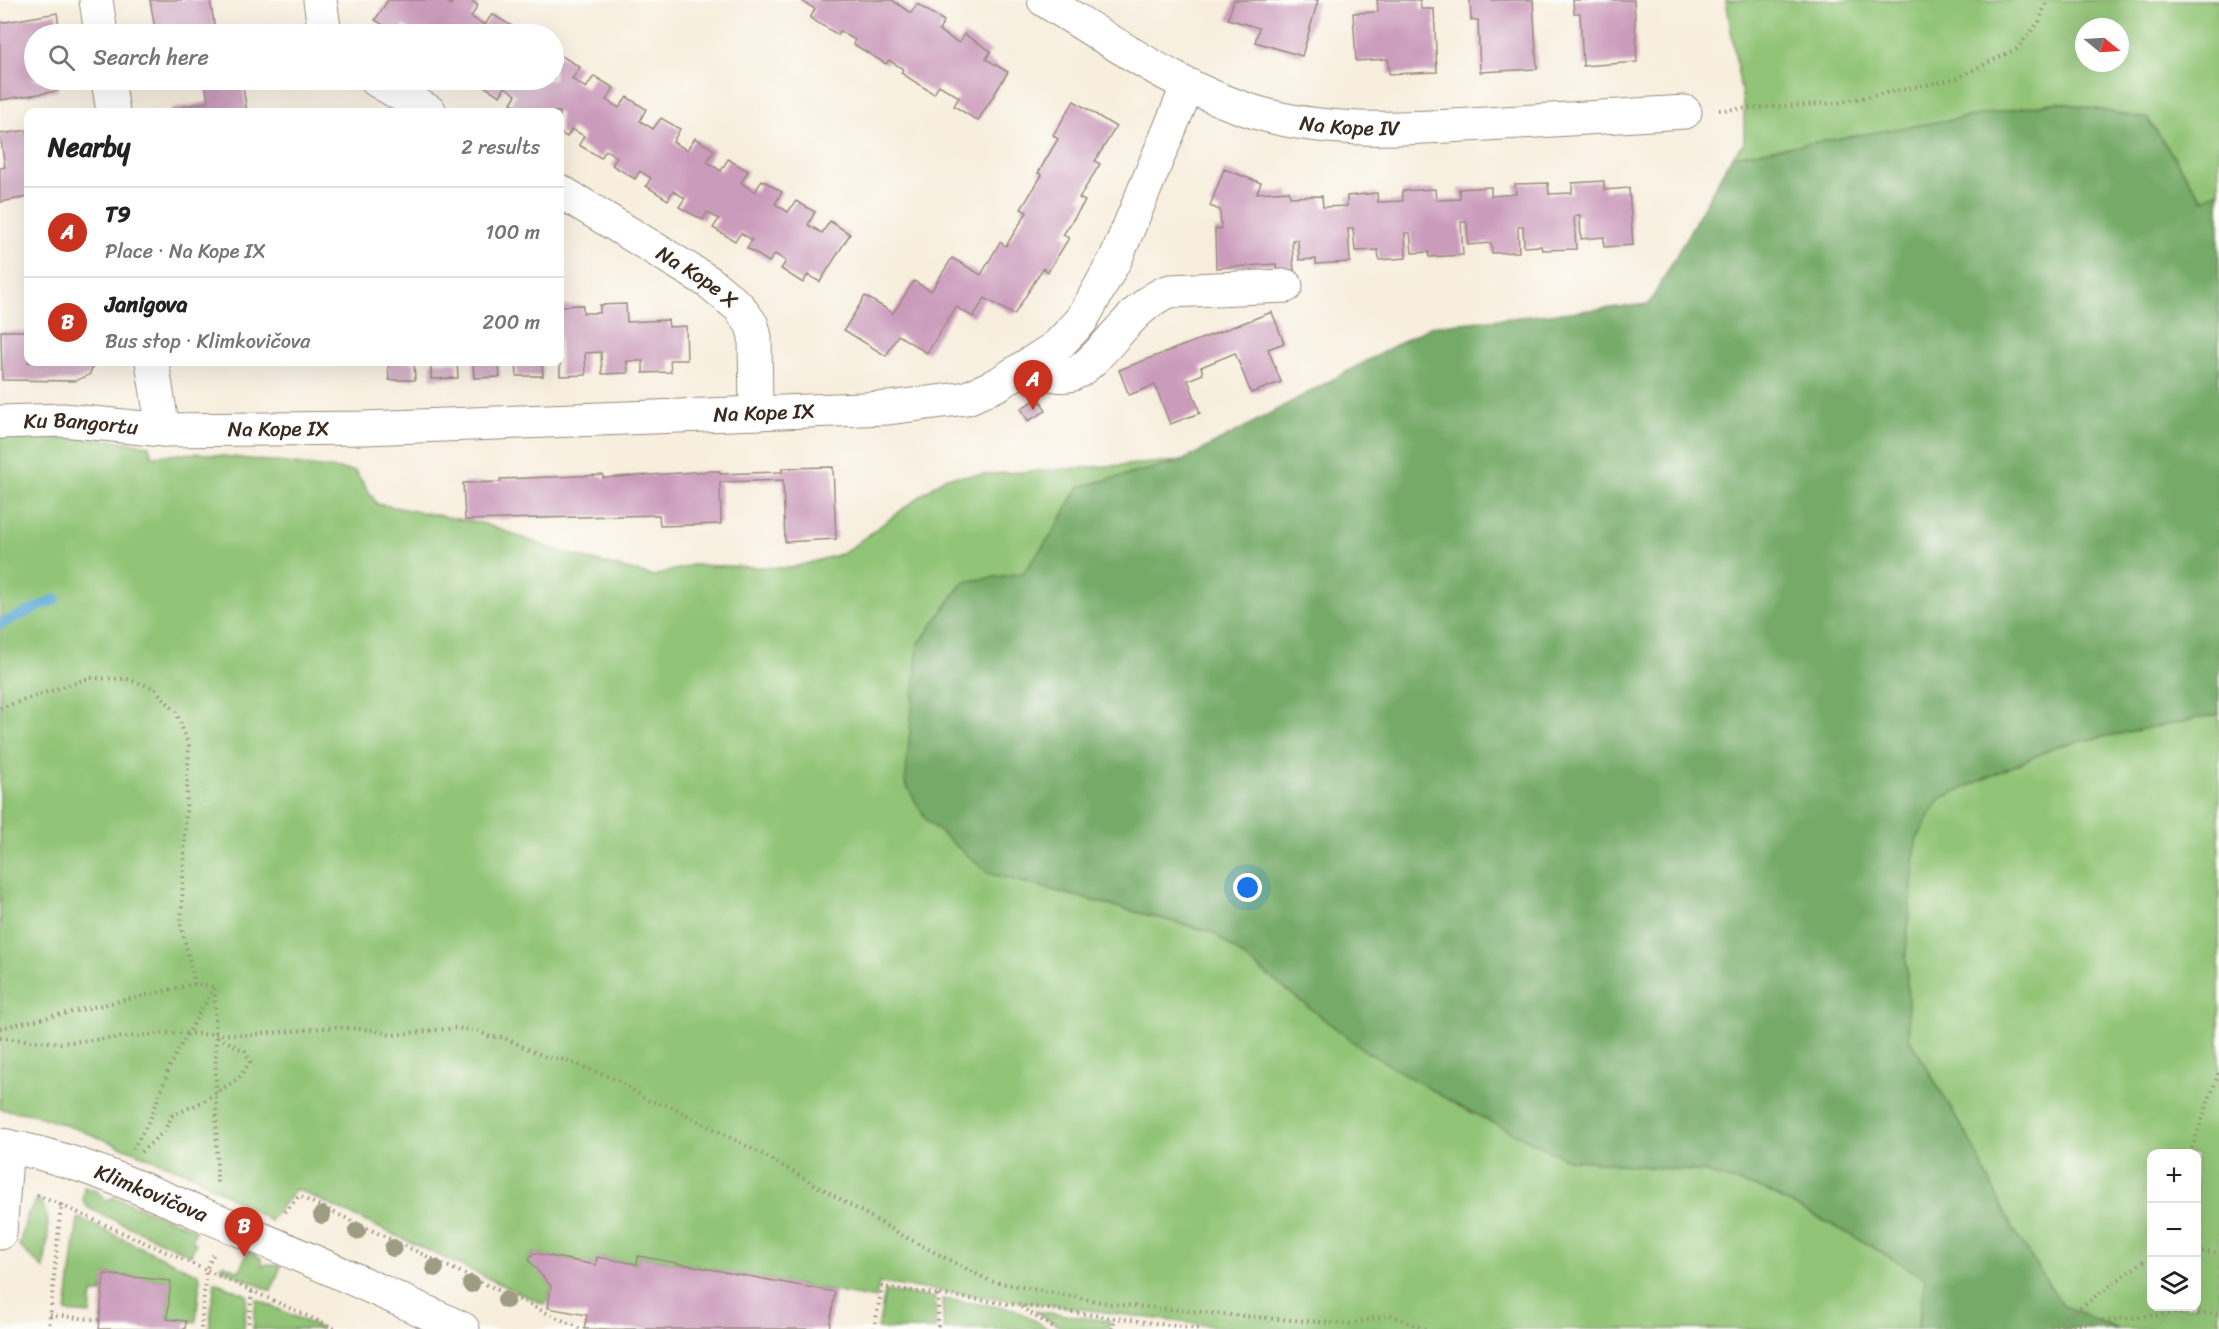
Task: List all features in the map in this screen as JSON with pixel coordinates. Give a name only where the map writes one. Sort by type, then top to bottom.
[{"type":"street","points":[[96,0],[100,24]]},
{"type":"street","points":[[320,0],[324,24]]},
{"type":"street","name":"Na Kope IV","points":[[1044,0],[1188,84],[1268,116],[1334,127],[1440,127],[1685,112]]},
{"type":"street","name":"Na Kope IX","points":[[163,430],[365,428],[888,408],[967,398],[1029,366],[1056,346],[1081,321],[1116,258],[1188,84]]},
{"type":"street","points":[[110,90],[112,108]]},
{"type":"street","points":[[393,90],[423,108]]},
{"type":"street","name":"Na Kope X","points":[[564,193],[709,282],[739,307],[752,326],[755,337],[756,413]]},
{"type":"street","points":[[1029,366],[1059,376],[1071,375],[1103,349],[1134,314],[1159,295],[1170,291],[1286,286]]},
{"type":"street","points":[[153,366],[163,430]]},
{"type":"street","name":"Ku Bangortu","points":[[0,422],[63,420],[163,430]]},
{"type":"street","points":[[0,1233],[4,1191],[4,1145]]},
{"type":"street","name":"Klimkovičova","points":[[4,1145],[126,1167],[218,1221],[346,1274],[463,1329]]},
{"type":"path","points":[[1744,109],[1837,103],[1955,79],[2016,49],[2039,22],[2047,0]]},
{"type":"path","points":[[0,708],[88,678],[117,679],[154,688],[176,712],[189,746],[181,925],[195,984]]},
{"type":"path","points":[[0,1028],[195,984],[215,987]]},
{"type":"path","points":[[126,1167],[150,1120],[171,1063],[215,987]]},
{"type":"path","points":[[215,987],[218,1221]]},
{"type":"path","points":[[0,1038],[60,1042],[168,1033],[215,1035],[336,1027],[374,1030],[391,1035],[456,1028],[478,1031],[490,1037],[502,1037],[546,1057],[565,1060],[616,1080],[647,1100],[669,1106],[764,1155],[907,1238],[990,1281],[1112,1304],[1290,1320],[1349,1324],[1390,1315],[1425,1329]]},
{"type":"path","points":[[126,1167],[164,1131],[172,1116],[239,1078],[250,1062],[245,1051],[215,1035]]},
{"type":"path","points":[[2192,1149],[2219,1072]]},
{"type":"path","points":[[4,1191],[39,1195],[336,1329]]},
{"type":"path","points":[[261,1239],[299,1196],[581,1329]]},
{"type":"path","points":[[49,1329],[61,1205]]},
{"type":"path","points":[[2201,1252],[2219,1252]]},
{"type":"path","points":[[2053,1328],[2148,1257]]},
{"type":"path","points":[[201,1329],[206,1270]]},
{"type":"path","points":[[874,1329],[882,1287],[1198,1329]]},
{"type":"path","points":[[248,1329],[252,1291]]},
{"type":"path","points":[[938,1295],[938,1329]]},
{"type":"path","points":[[1018,1305],[1055,1329]]},
{"type":"path","points":[[2053,1328],[2174,1313],[2219,1314]]},
{"type":"path","points":[[50,1315],[100,1320]]},
{"type":"path","points":[[1112,1329],[1115,1318]]},
{"type":"path","points":[[1141,1322],[1147,1329]]},
{"type":"green space","points":[[1726,0],[2219,0],[2219,191],[2203,200],[2148,119],[2058,102],[1732,156],[1744,144],[1744,109]]},
{"type":"green space","points":[[2058,102],[2148,119],[2203,200],[2219,191],[2219,714],[2058,746],[1939,799],[1916,841],[1906,952],[1909,1038],[1968,1137],[2014,1231],[2062,1305],[2118,1329],[1917,1329],[1925,1278],[1857,1238],[1765,1190],[1703,1172],[1567,1159],[1459,1106],[1365,1051],[1212,932],[988,873],[927,821],[905,783],[918,645],[963,582],[1023,573],[1052,534],[1079,487],[1182,461],[1431,326],[1649,304],[1732,156]]},
{"type":"green space","points":[[0,437],[115,440],[149,446],[152,456],[197,453],[355,471],[377,504],[485,524],[558,551],[653,576],[692,565],[791,568],[844,553],[946,477],[1182,461],[1079,487],[1052,534],[1023,573],[963,582],[918,645],[988,873],[1212,932],[1365,1051],[1459,1106],[1567,1159],[1703,1172],[1765,1190],[1857,1238],[1926,1278],[1917,1329],[1235,1329],[879,1283],[876,1299],[638,1256],[637,1264],[598,1257],[596,1265],[534,1253],[529,1258],[551,1286],[549,1299],[545,1305],[296,1189],[270,1221],[195,1176],[77,1129],[32,1114],[0,1109]]},
{"type":"green space","points":[[2219,714],[2219,1329],[2118,1329],[2062,1305],[2014,1231],[1968,1137],[1909,1038],[1906,952],[1916,841],[1939,799],[2058,746]]},
{"type":"green space","points":[[84,1187],[97,1191],[106,1201],[114,1197],[196,1230],[192,1241],[196,1243],[191,1255],[88,1208],[83,1200]]},
{"type":"green space","points":[[38,1198],[48,1223],[44,1269],[19,1246],[27,1215]]},
{"type":"green space","points":[[78,1218],[198,1274],[200,1279],[196,1322],[167,1319],[170,1281],[105,1274],[102,1293],[92,1293],[90,1314],[66,1312]]},
{"type":"green space","points":[[248,1251],[261,1258],[263,1267],[267,1264],[281,1266],[271,1291],[220,1268],[222,1264],[239,1271]]},
{"type":"green space","points":[[215,1282],[247,1295],[244,1329],[209,1329]]},
{"type":"green space","points":[[885,1291],[935,1298],[936,1329],[878,1329]]},
{"type":"green space","points":[[256,1299],[322,1329],[253,1329]]},
{"type":"green space","points":[[942,1299],[1014,1309],[1049,1329],[944,1329]]},
{"type":"green space","points":[[1034,1311],[1110,1321],[1108,1329],[1063,1329]]},
{"type":"building","points":[[150,0],[210,0],[214,24],[154,24]]},
{"type":"building","points":[[388,0],[444,0],[451,5],[454,0],[470,0],[478,5],[471,17],[483,24],[382,24],[375,20]]},
{"type":"building","points":[[800,0],[892,0],[911,13],[917,4],[944,21],[939,31],[959,43],[964,34],[991,51],[986,59],[1008,72],[978,121],[954,106],[959,97],[939,85],[934,94],[901,73],[903,69],[889,60],[886,64],[853,44],[855,40],[840,31],[838,35],[810,18],[815,9]]},
{"type":"building","points":[[1234,0],[1318,0],[1302,56],[1255,42],[1259,28],[1228,19]]},
{"type":"building","points":[[1377,0],[1420,0],[1421,9],[1434,9],[1437,72],[1389,74],[1388,59],[1356,61],[1353,13],[1378,12]]},
{"type":"building","points":[[1470,0],[1533,0],[1537,69],[1480,72],[1478,20],[1471,20]]},
{"type":"building","points":[[1573,0],[1634,0],[1637,62],[1583,66],[1580,13],[1574,13]]},
{"type":"building","points":[[57,13],[59,24],[24,24],[24,90],[58,91],[0,100],[0,23]]},
{"type":"building","points":[[492,14],[509,24],[486,24]]},
{"type":"building","points":[[564,57],[580,67],[572,79],[586,88],[594,76],[614,88],[606,100],[619,108],[627,97],[646,109],[640,121],[653,129],[661,118],[680,129],[673,142],[687,150],[695,138],[714,150],[707,162],[721,171],[728,159],[748,171],[741,183],[755,192],[762,180],[782,192],[775,204],[788,212],[796,201],[815,212],[808,225],[822,233],[830,221],[850,234],[820,282],[808,275],[803,283],[781,269],[786,261],[775,254],[769,262],[747,248],[752,240],[741,233],[735,241],[713,228],[719,219],[707,212],[703,220],[679,207],[685,198],[673,191],[668,200],[646,186],[651,178],[640,171],[635,179],[612,165],[617,157],[606,150],[601,158],[579,145],[584,136],[572,129],[567,137],[564,135],[564,108],[520,108],[511,103],[516,95],[509,90],[564,90]]},
{"type":"building","points":[[206,90],[244,90],[246,108],[176,108],[208,102]]},
{"type":"building","points":[[490,90],[503,90],[500,96]]},
{"type":"building","points":[[1074,101],[1116,127],[1095,161],[1100,164],[1079,198],[1085,201],[1063,235],[1069,238],[1048,272],[1043,268],[1014,315],[985,298],[973,317],[956,307],[927,353],[898,335],[886,356],[844,330],[865,296],[893,313],[914,281],[931,291],[952,258],[981,275],[1000,242],[1006,246],[1027,212],[1021,209],[1042,175],[1038,173],[1058,139],[1053,135]]},
{"type":"building","points":[[24,131],[24,198],[0,202],[0,168],[5,167],[0,134]]},
{"type":"building","points":[[1224,169],[1261,183],[1257,193],[1289,191],[1290,197],[1322,196],[1323,207],[1347,206],[1347,196],[1377,193],[1378,202],[1403,201],[1402,191],[1435,189],[1436,200],[1460,199],[1459,189],[1491,187],[1491,196],[1516,194],[1515,184],[1548,183],[1549,194],[1572,193],[1572,183],[1604,181],[1604,190],[1629,188],[1633,245],[1604,247],[1604,237],[1581,239],[1580,215],[1574,216],[1576,249],[1542,250],[1541,246],[1524,247],[1523,226],[1518,227],[1519,252],[1492,253],[1491,243],[1468,245],[1467,222],[1461,222],[1463,255],[1429,257],[1429,252],[1412,253],[1410,233],[1405,233],[1406,258],[1379,260],[1378,250],[1355,251],[1353,228],[1348,229],[1350,262],[1316,264],[1316,259],[1299,260],[1298,240],[1292,240],[1294,274],[1277,275],[1276,264],[1216,268],[1215,229],[1221,229],[1220,210],[1210,206]]},
{"type":"building","points":[[626,304],[627,322],[668,320],[669,327],[686,326],[687,360],[670,360],[671,372],[643,373],[643,361],[627,361],[628,373],[602,374],[601,352],[585,353],[586,375],[560,376],[560,366],[564,366],[564,306],[583,305],[583,313],[600,313],[600,305]]},
{"type":"building","points":[[1272,312],[1284,343],[1268,349],[1281,382],[1251,393],[1235,353],[1201,367],[1203,374],[1188,380],[1200,413],[1170,424],[1155,385],[1129,395],[1119,370]]},
{"type":"building","points":[[1,331],[24,331],[24,366],[94,366],[89,375],[75,381],[2,380]]},
{"type":"building","points":[[388,366],[414,366],[415,380],[389,380]]},
{"type":"building","points":[[431,366],[457,366],[458,378],[431,379]]},
{"type":"building","points":[[473,366],[499,366],[500,377],[474,378]]},
{"type":"building","points":[[516,366],[542,366],[543,376],[517,376]]},
{"type":"building","points":[[1039,398],[1046,411],[1028,421],[1021,408]]},
{"type":"building","points":[[833,467],[836,539],[785,542],[783,480],[720,482],[721,524],[660,526],[659,515],[465,520],[463,483],[501,482],[500,479],[603,475],[603,478],[711,471],[719,471],[720,474],[782,472],[782,468]]},
{"type":"building","points":[[534,1253],[596,1265],[597,1257],[637,1264],[638,1256],[835,1292],[829,1329],[584,1329],[587,1315],[548,1308],[551,1286],[530,1262],[529,1258]]},
{"type":"building","points":[[104,1274],[171,1281],[167,1319],[186,1321],[185,1329],[99,1329]]},
{"type":"waterway","points":[[0,624],[56,599]]},
{"type":"place","name":"T9","points":[[1033,410]]},
{"type":"place","name":"Janigova","points":[[244,1257]]}]
